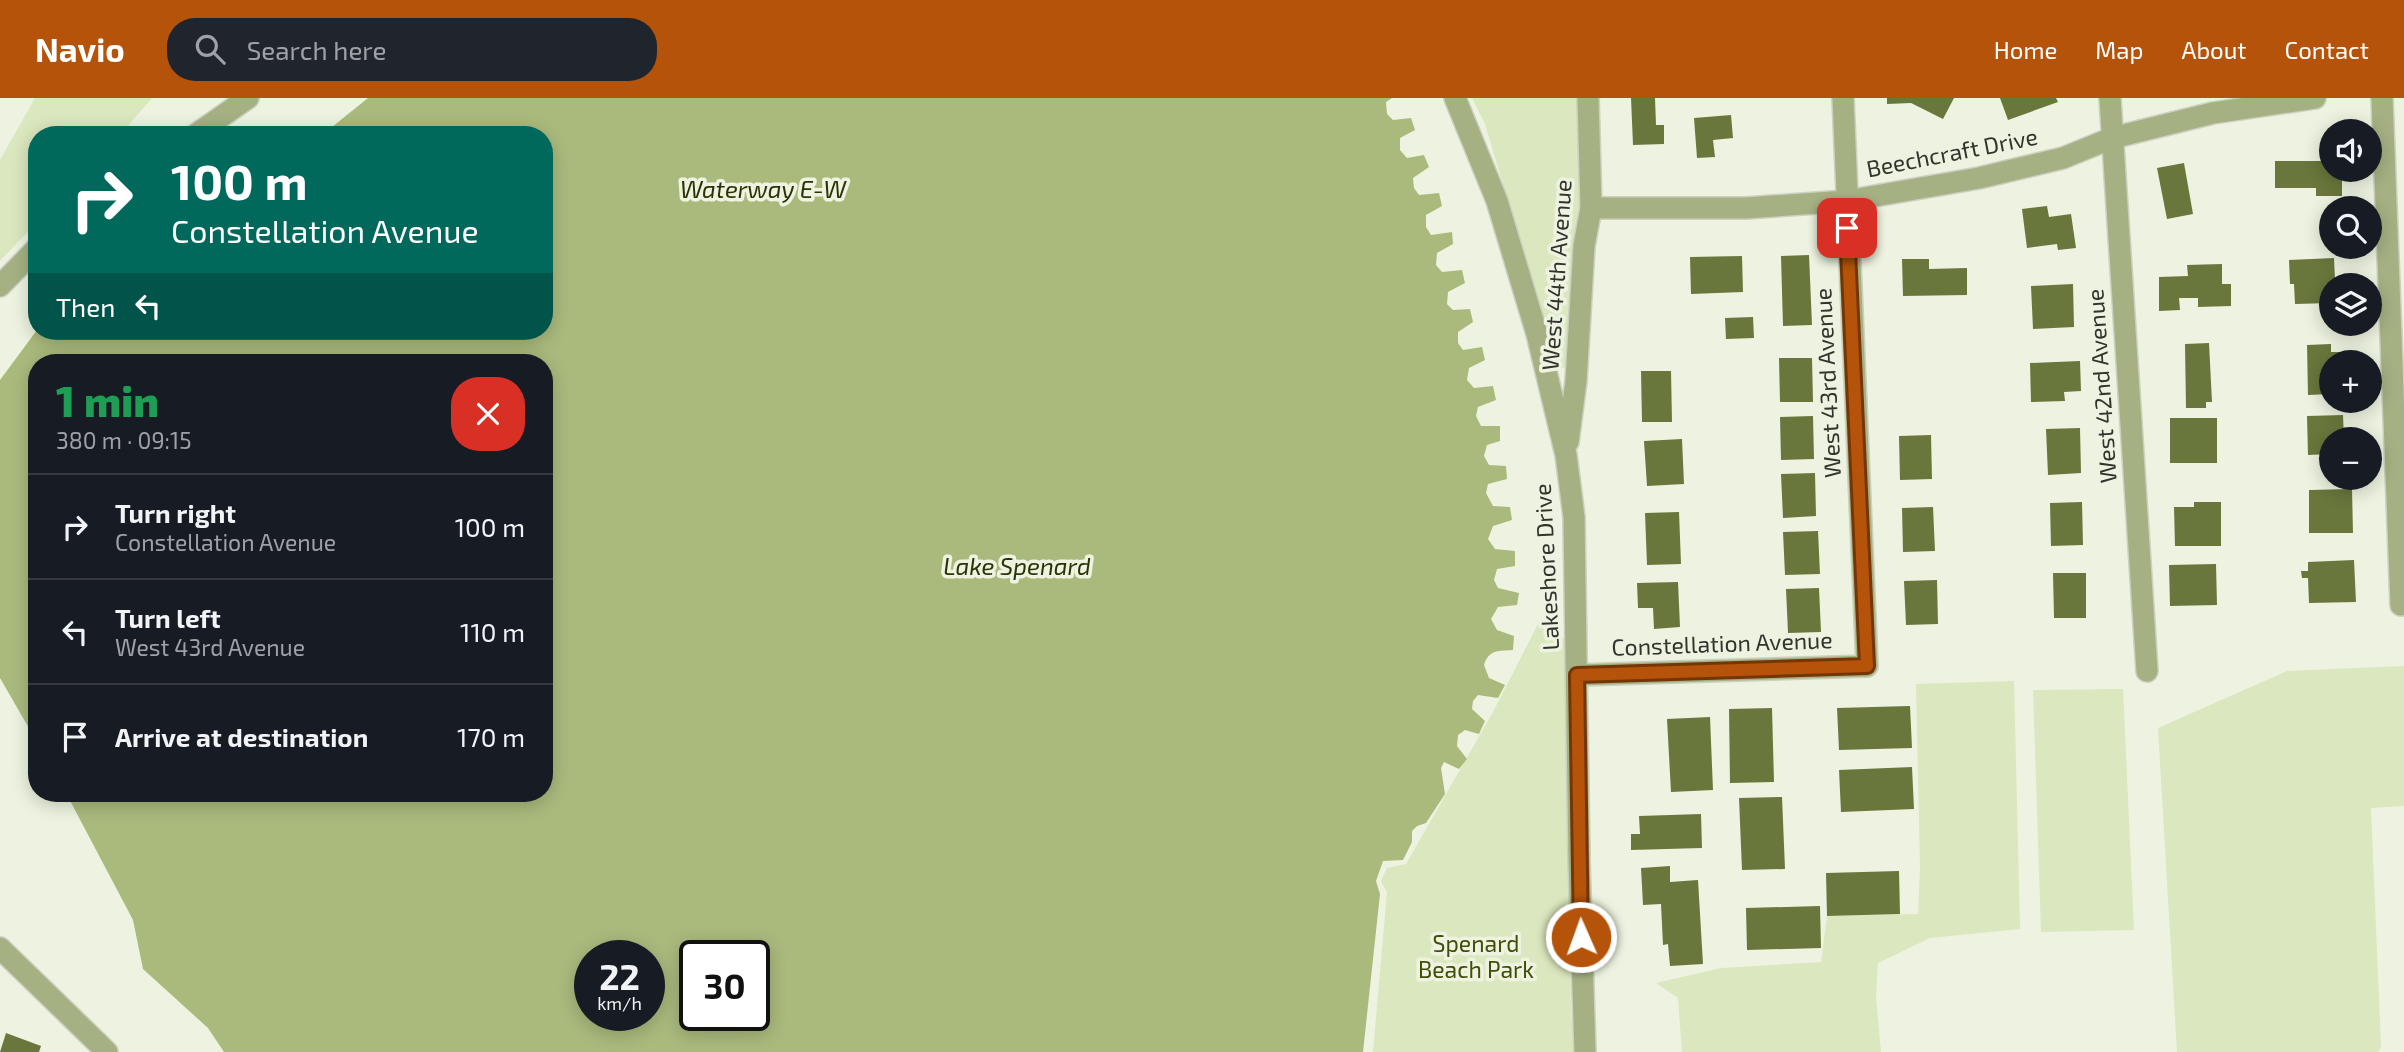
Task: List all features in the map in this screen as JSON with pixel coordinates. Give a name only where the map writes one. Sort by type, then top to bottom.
[{"type":"street","points":[[208,126],[248,98]]},
{"type":"street","name":"Lakeshore Drive","points":[[1455,98],[1497,201],[1537,334],[1566,455],[1574,517],[1585,1052]]},
{"type":"street","name":"West 44th Avenue","points":[[1566,455],[1576,381],[1584,246],[1591,208],[1588,98]]},
{"type":"street","name":"West 43rd Avenue","points":[[1843,98],[1867,666]]},
{"type":"street","name":"West 42nd Avenue","points":[[2110,98],[2147,671]]},
{"type":"street","name":"Beechcraft Drive","points":[[1591,208],[1746,208],[1846,201],[1979,178],[2063,158],[2112,138],[2213,113],[2315,98]]},
{"type":"street","points":[[2382,98],[2400,605]]},
{"type":"street","points":[[0,286],[28,257]]},
{"type":"street","name":"Constellation Avenue","points":[[1577,675],[1867,666]]},
{"type":"street","points":[[0,948],[107,1052]]},
{"type":"green space","points":[[35,98],[152,98],[128,126],[28,126],[28,231],[0,261],[0,160]]},
{"type":"green space","points":[[1472,98],[1588,98],[1591,208],[1568,366],[1558,370],[1485,124]]},
{"type":"green space","name":"Spenard Beach Park","points":[[1539,622],[1565,640],[1574,1052],[1373,1052],[1387,892],[1381,881],[1387,868],[1406,864],[1493,712]]},
{"type":"green space","points":[[2404,666],[2404,806],[2371,808],[2381,1047],[2378,1052],[2177,1052],[2158,728],[2287,671]]},
{"type":"green space","points":[[2014,681],[2020,929],[1930,938],[1878,963],[1876,997],[1881,1052],[1682,1052],[1678,998],[1656,983],[1721,968],[1821,962],[1827,916],[1918,914],[1920,868],[1916,684]]},
{"type":"green space","points":[[2123,689],[2134,930],[2041,932],[2033,690]]},
{"type":"water","name":"Lake Spenard","points":[[368,98],[1392,98],[1386,102],[1387,114],[1393,120],[1411,118],[1415,130],[1400,138],[1400,150],[1407,158],[1424,155],[1429,167],[1413,178],[1414,188],[1419,195],[1439,193],[1442,206],[1426,215],[1426,227],[1431,235],[1452,232],[1453,244],[1437,253],[1436,265],[1442,272],[1462,270],[1465,283],[1448,292],[1447,304],[1453,310],[1470,309],[1473,322],[1458,332],[1458,343],[1463,350],[1482,347],[1485,360],[1469,368],[1467,380],[1474,388],[1493,386],[1496,400],[1478,407],[1476,416],[1481,426],[1500,426],[1500,441],[1487,445],[1484,456],[1489,465],[1506,466],[1507,479],[1488,484],[1486,493],[1493,506],[1510,507],[1512,520],[1493,526],[1488,539],[1495,549],[1515,551],[1515,566],[1497,569],[1494,580],[1498,588],[1519,593],[1517,605],[1498,607],[1491,619],[1497,630],[1514,636],[1513,650],[1492,653],[1486,660],[1484,665],[1489,678],[1505,685],[1498,698],[1478,695],[1473,701],[1472,709],[1485,721],[1479,734],[1465,730],[1458,735],[1457,746],[1467,759],[1459,769],[1444,762],[1441,768],[1445,794],[1426,823],[1412,831],[1412,842],[1403,860],[1383,861],[1376,881],[1380,894],[1363,1052],[224,1052],[208,1028],[143,969],[133,920],[71,802],[553,802],[553,354],[28,354],[28,726],[0,678],[0,380],[30,340],[553,340],[553,126],[333,126]]},
{"type":"building","points":[[1631,98],[1655,98],[1656,125],[1664,125],[1664,144],[1633,145]]},
{"type":"building","points":[[1887,98],[1954,98],[1943,119],[1911,103],[1887,104]]},
{"type":"building","points":[[2000,98],[2056,98],[2058,102],[2008,120]]},
{"type":"building","points":[[1731,115],[1733,138],[1713,140],[1715,157],[1697,158],[1694,118]]},
{"type":"building","points":[[2275,161],[2319,161],[2319,182],[2342,182],[2342,196],[2316,196],[2316,188],[2275,188]]},
{"type":"building","points":[[2184,163],[2193,214],[2167,219],[2157,168]]},
{"type":"building","points":[[2047,206],[2049,217],[2071,214],[2076,248],[2058,250],[2057,244],[2027,248],[2022,209]]},
{"type":"building","points":[[1809,255],[1812,325],[1783,326],[1781,256]]},
{"type":"building","points":[[1742,256],[1743,292],[1691,294],[1690,257]]},
{"type":"building","points":[[1902,259],[1929,259],[1929,269],[1967,268],[1967,295],[1903,296]]},
{"type":"building","points":[[2334,259],[2335,273],[2319,273],[2319,303],[2295,304],[2294,284],[2290,284],[2289,260]]},
{"type":"building","points":[[2222,264],[2222,284],[2231,284],[2231,306],[2198,307],[2198,298],[2179,298],[2180,310],[2159,311],[2159,277],[2188,276],[2187,265]]},
{"type":"building","points":[[2073,284],[2074,327],[2033,329],[2031,286]]},
{"type":"building","points":[[1753,317],[1754,338],[1726,339],[1725,318]]},
{"type":"building","points":[[2209,343],[2212,402],[2206,402],[2206,408],[2186,408],[2185,344]]},
{"type":"building","points":[[2331,344],[2331,350],[2319,350],[2319,395],[2308,395],[2307,345]]},
{"type":"building","points":[[1779,358],[1812,358],[1813,402],[1780,402]]},
{"type":"building","points":[[2080,361],[2081,391],[2064,392],[2065,401],[2031,402],[2030,363]]},
{"type":"building","points":[[1641,371],[1671,371],[1672,422],[1642,422]]},
{"type":"building","points":[[2343,415],[2344,427],[2319,427],[2319,455],[2308,455],[2307,416]]},
{"type":"building","points":[[1813,416],[1814,459],[1781,460],[1780,417]]},
{"type":"building","points":[[2170,418],[2217,418],[2217,463],[2170,463]]},
{"type":"building","points":[[2080,428],[2081,473],[2048,475],[2046,429]]},
{"type":"building","points":[[1931,435],[1932,479],[1900,480],[1899,436]]},
{"type":"building","points":[[1682,439],[1684,484],[1647,486],[1644,441]]},
{"type":"building","points":[[1815,473],[1816,516],[1783,518],[1781,474]]},
{"type":"building","points":[[2309,490],[2352,490],[2353,533],[2309,533]]},
{"type":"building","points":[[2082,502],[2083,545],[2051,546],[2050,503]]},
{"type":"building","points":[[2194,502],[2221,502],[2221,546],[2175,546],[2174,507],[2194,507]]},
{"type":"building","points":[[1933,507],[1935,551],[1903,552],[1902,508]]},
{"type":"building","points":[[1679,512],[1681,564],[1647,565],[1645,513]]},
{"type":"building","points":[[1818,531],[1820,574],[1785,575],[1783,532]]},
{"type":"building","points":[[2354,560],[2356,602],[2309,603],[2308,578],[2302,578],[2301,571],[2308,571],[2308,562]]},
{"type":"building","points":[[2216,564],[2217,605],[2170,606],[2169,565]]},
{"type":"building","points":[[2053,573],[2086,573],[2086,618],[2054,618]]},
{"type":"building","points":[[1937,580],[1938,624],[1906,625],[1904,581]]},
{"type":"building","points":[[1678,582],[1680,627],[1654,629],[1653,608],[1638,608],[1637,583]]},
{"type":"building","points":[[1819,588],[1821,632],[1788,633],[1786,589]]},
{"type":"building","points":[[1910,706],[1912,748],[1839,750],[1837,708]]},
{"type":"building","points":[[1772,708],[1774,782],[1730,783],[1729,709]]},
{"type":"building","points":[[1710,717],[1713,790],[1671,792],[1667,719]]},
{"type":"building","points":[[1912,767],[1914,809],[1841,812],[1839,770]]},
{"type":"building","points":[[1782,797],[1785,869],[1742,870],[1739,798]]},
{"type":"building","points":[[1701,814],[1702,848],[1631,850],[1631,834],[1640,834],[1639,816]]},
{"type":"building","points":[[1670,866],[1670,882],[1698,880],[1703,964],[1670,966],[1668,944],[1663,945],[1661,904],[1643,905],[1641,868]]},
{"type":"building","points":[[1899,871],[1900,914],[1827,916],[1826,873]]},
{"type":"building","points":[[1820,906],[1821,948],[1747,950],[1746,908]]},
{"type":"building","points":[[6,1033],[41,1046],[39,1052],[0,1052]]},
{"type":"route","points":[[1581,937],[1577,675],[1867,666],[1847,228]]},
{"type":"water label","name":"Waterway E-W","points":[[763,190]]}]
